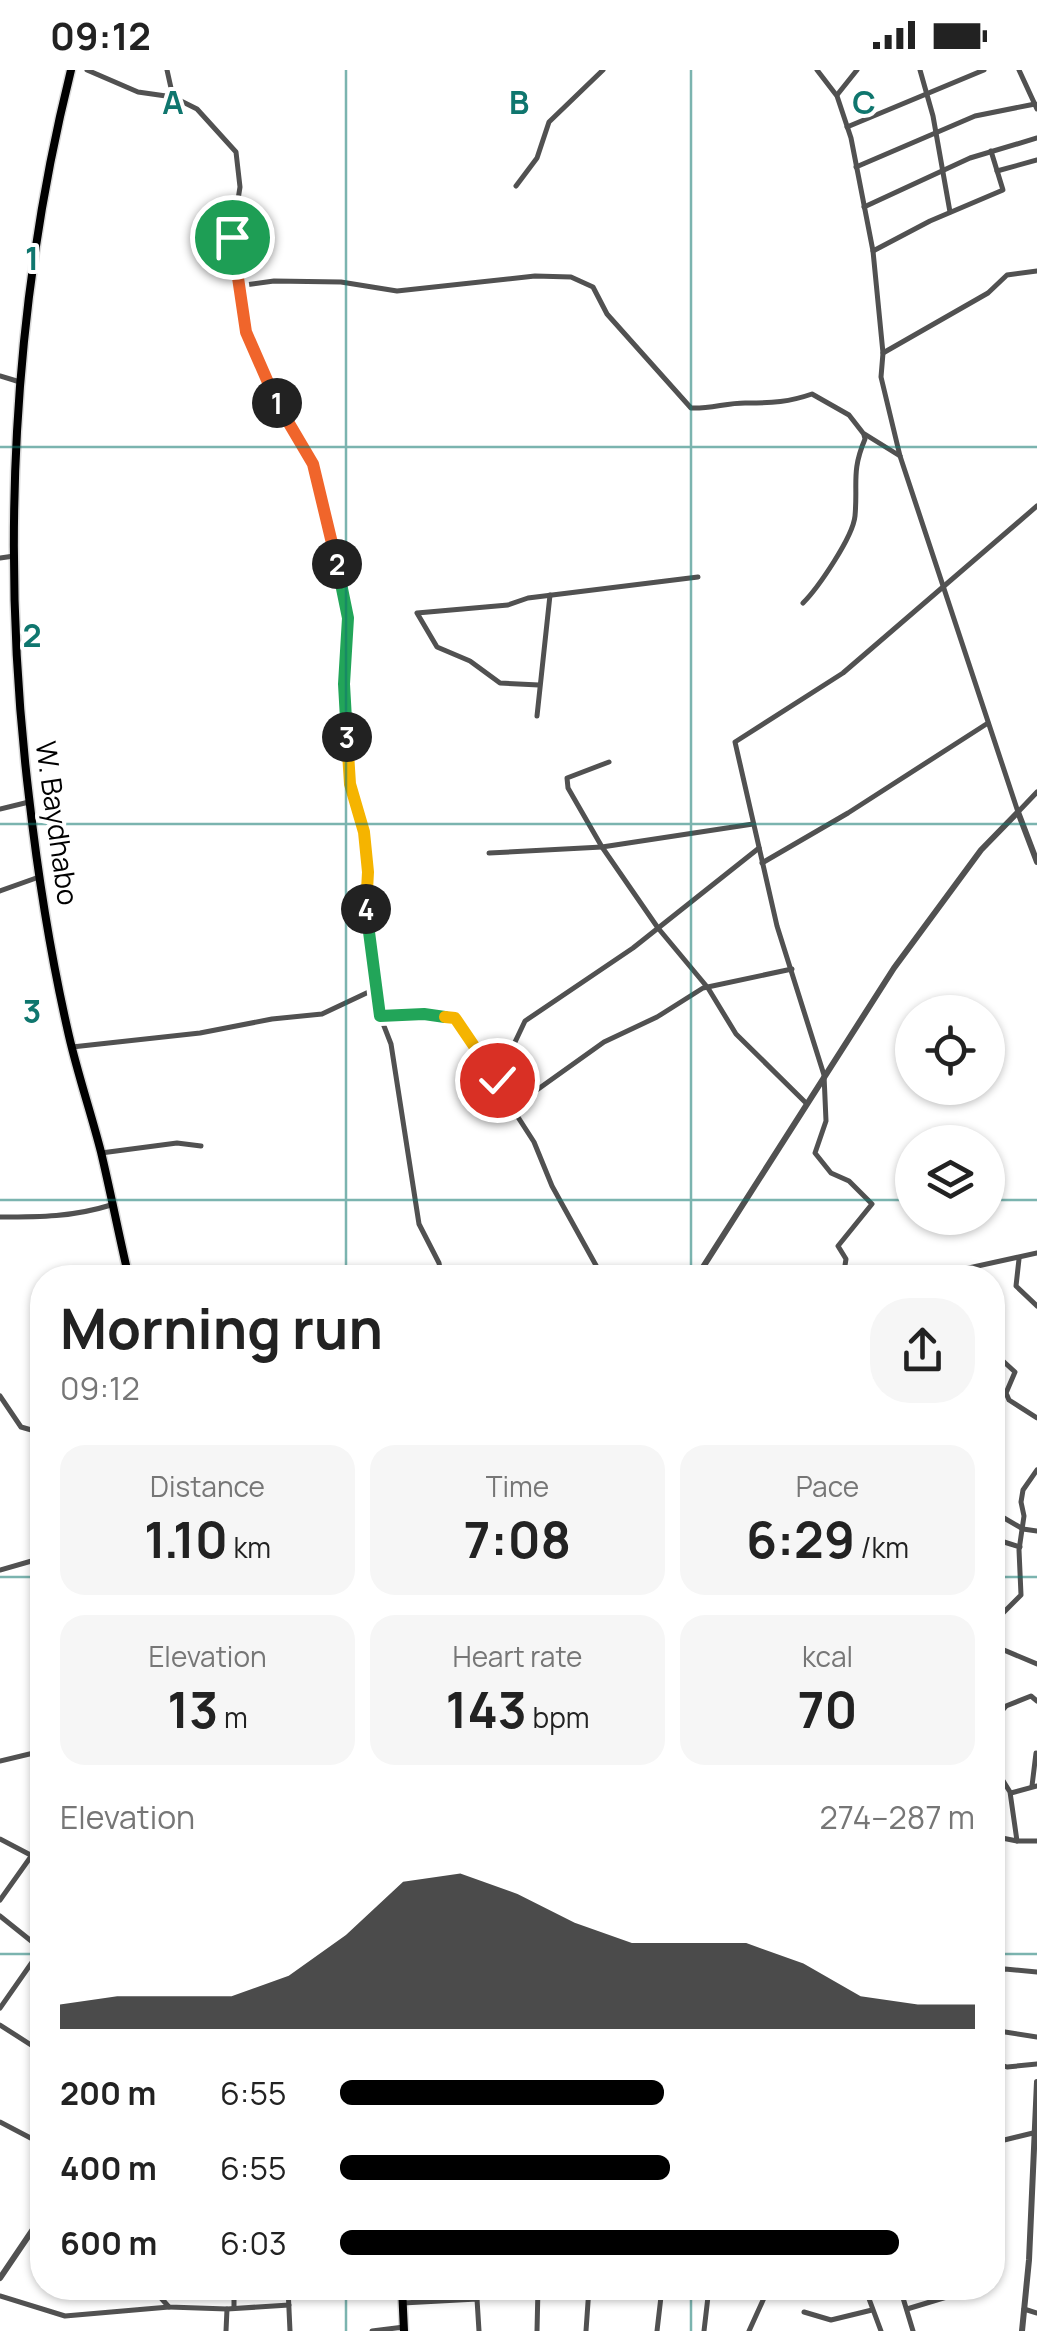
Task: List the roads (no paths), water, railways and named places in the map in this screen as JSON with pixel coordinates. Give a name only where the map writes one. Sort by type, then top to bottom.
[{"type":"main road","name":"W. Baydhabo","points":[[72,70],[39,214],[22,383],[14,606],[29,802],[40,876],[72,1046],[126,1265]]},
{"type":"main road","points":[[403,2300],[404,2329]]},
{"type":"street","points":[[88,70],[138,92],[173,97],[196,109],[236,152],[240,186],[232,237],[246,332],[283,416],[313,464],[346,605],[345,699],[350,784],[366,849],[366,914],[374,989],[392,1044],[419,1224],[439,1265]]},
{"type":"street","points":[[167,70],[173,97]]},
{"type":"street","points":[[516,186],[537,158],[549,122],[603,70]]},
{"type":"street","points":[[818,70],[837,96],[856,168],[873,252],[883,352],[881,377],[900,456],[1037,862]]},
{"type":"street","points":[[837,96],[857,70]]},
{"type":"street","points":[[920,70],[950,212]]},
{"type":"street","points":[[847,127],[984,70]]},
{"type":"street","points":[[856,168],[974,116],[1036,107],[1019,70]]},
{"type":"street","points":[[864,206],[942,171],[1037,138]]},
{"type":"street","points":[[873,252],[1003,190],[991,152]]},
{"type":"street","points":[[997,170],[1037,160]]},
{"type":"street","points":[[883,352],[988,293],[1007,275],[1037,271]]},
{"type":"street","points":[[238,286],[274,281],[341,282],[397,291],[536,276],[571,276],[593,286],[607,314],[691,408],[746,402],[768,405],[812,394],[849,415],[866,439],[854,473],[852,526],[818,587],[803,603]]},
{"type":"street","points":[[0,376],[22,383]]},
{"type":"street","points":[[863,433],[900,456]]},
{"type":"street","points":[[845,1265],[838,1246],[872,1204],[848,1182],[830,1173],[815,1153],[826,1121],[824,1075],[762,863],[734,742],[843,673],[1037,506]]},
{"type":"street","points":[[0,558],[14,556]]},
{"type":"street","points":[[539,685],[500,682],[437,647],[417,613],[508,605],[550,595],[698,577]]},
{"type":"street","points":[[537,716],[550,595]]},
{"type":"street","points":[[762,863],[988,723]]},
{"type":"street","points":[[609,762],[567,778],[568,788],[602,847],[658,928],[708,988],[736,1034],[806,1103]]},
{"type":"street","points":[[704,1265],[894,968],[970,865],[1037,792]]},
{"type":"street","points":[[0,809],[29,802]]},
{"type":"street","points":[[488,853],[602,847],[753,824]]},
{"type":"street","points":[[497,1080],[525,1022],[658,928],[759,848]]},
{"type":"street","points":[[0,891],[40,876]]},
{"type":"street","points":[[513,1107],[604,1042],[708,988],[792,969]]},
{"type":"street","points":[[72,1046],[200,1033],[322,1014],[374,989]]},
{"type":"street","points":[[380,1016],[424,1014],[455,1018],[513,1107],[596,1265]]},
{"type":"street","points":[[101,1153],[177,1143],[200,1146]]},
{"type":"street","points":[[0,1218],[52,1219],[111,1204]]},
{"type":"street","points":[[971,1265],[1037,1253]]},
{"type":"street","points":[[1019,1259],[1016,1286],[1037,1306]]},
{"type":"street","points":[[1005,1363],[1015,1372],[1006,1393],[1009,1400],[1037,1418]]},
{"type":"street","points":[[0,1396],[21,1427],[30,1430]]},
{"type":"street","points":[[1005,1612],[1022,1596],[1022,1490],[1037,1470]]},
{"type":"street","points":[[1005,1518],[1037,1531]]},
{"type":"street","points":[[1005,1542],[1020,1547]]},
{"type":"street","points":[[0,1570],[30,1561]]},
{"type":"street","points":[[1005,1650],[1037,1664]]},
{"type":"street","points":[[1005,1707],[1031,1696],[1037,1702]]},
{"type":"street","points":[[1010,1793],[1034,1786],[1036,1753]]},
{"type":"street","points":[[0,1761],[30,1754]]},
{"type":"street","points":[[1005,1784],[1010,1793],[1017,1842]]},
{"type":"street","points":[[0,1839],[30,1855]]},
{"type":"street","points":[[1005,1839],[1037,1840]]},
{"type":"street","points":[[0,1900],[30,1862]]},
{"type":"street","points":[[0,1916],[30,1940]]},
{"type":"street","points":[[0,2008],[30,1966]]},
{"type":"street","points":[[1005,1969],[1037,1972]]},
{"type":"street","points":[[0,2026],[30,2045]]},
{"type":"street","points":[[1005,2032],[1037,2037]]},
{"type":"street","points":[[1005,2066],[1037,2064]]},
{"type":"street","points":[[1022,2331],[1034,2188],[1037,2082]]},
{"type":"street","points":[[0,2122],[30,2138]]},
{"type":"street","points":[[1005,2140],[1033,2133]]},
{"type":"street","points":[[0,2278],[30,2234]]},
{"type":"street","points":[[0,2296],[65,2316],[169,2307],[231,2309],[298,2300]]},
{"type":"street","points":[[163,2300],[169,2307]]},
{"type":"street","points":[[226,2331],[232,2300]]},
{"type":"street","points":[[403,2303],[425,2300]]},
{"type":"street","points":[[477,2300],[479,2331]]},
{"type":"street","points":[[537,2331],[538,2300]]},
{"type":"street","points":[[586,2331],[589,2300]]},
{"type":"street","points":[[658,2331],[661,2300]]},
{"type":"street","points":[[704,2331],[708,2300]]},
{"type":"street","points":[[750,2331],[763,2300]]},
{"type":"street","points":[[869,2300],[881,2331]]},
{"type":"street","points":[[904,2300],[914,2331]]},
{"type":"street","points":[[908,2310],[938,2300]]},
{"type":"street","points":[[289,2301],[290,2331]]},
{"type":"street","points":[[1024,2308],[1037,2313]]},
{"type":"street","points":[[804,2312],[831,2320],[872,2310]]},
{"type":"street","points":[[372,2331],[404,2329]]}]
